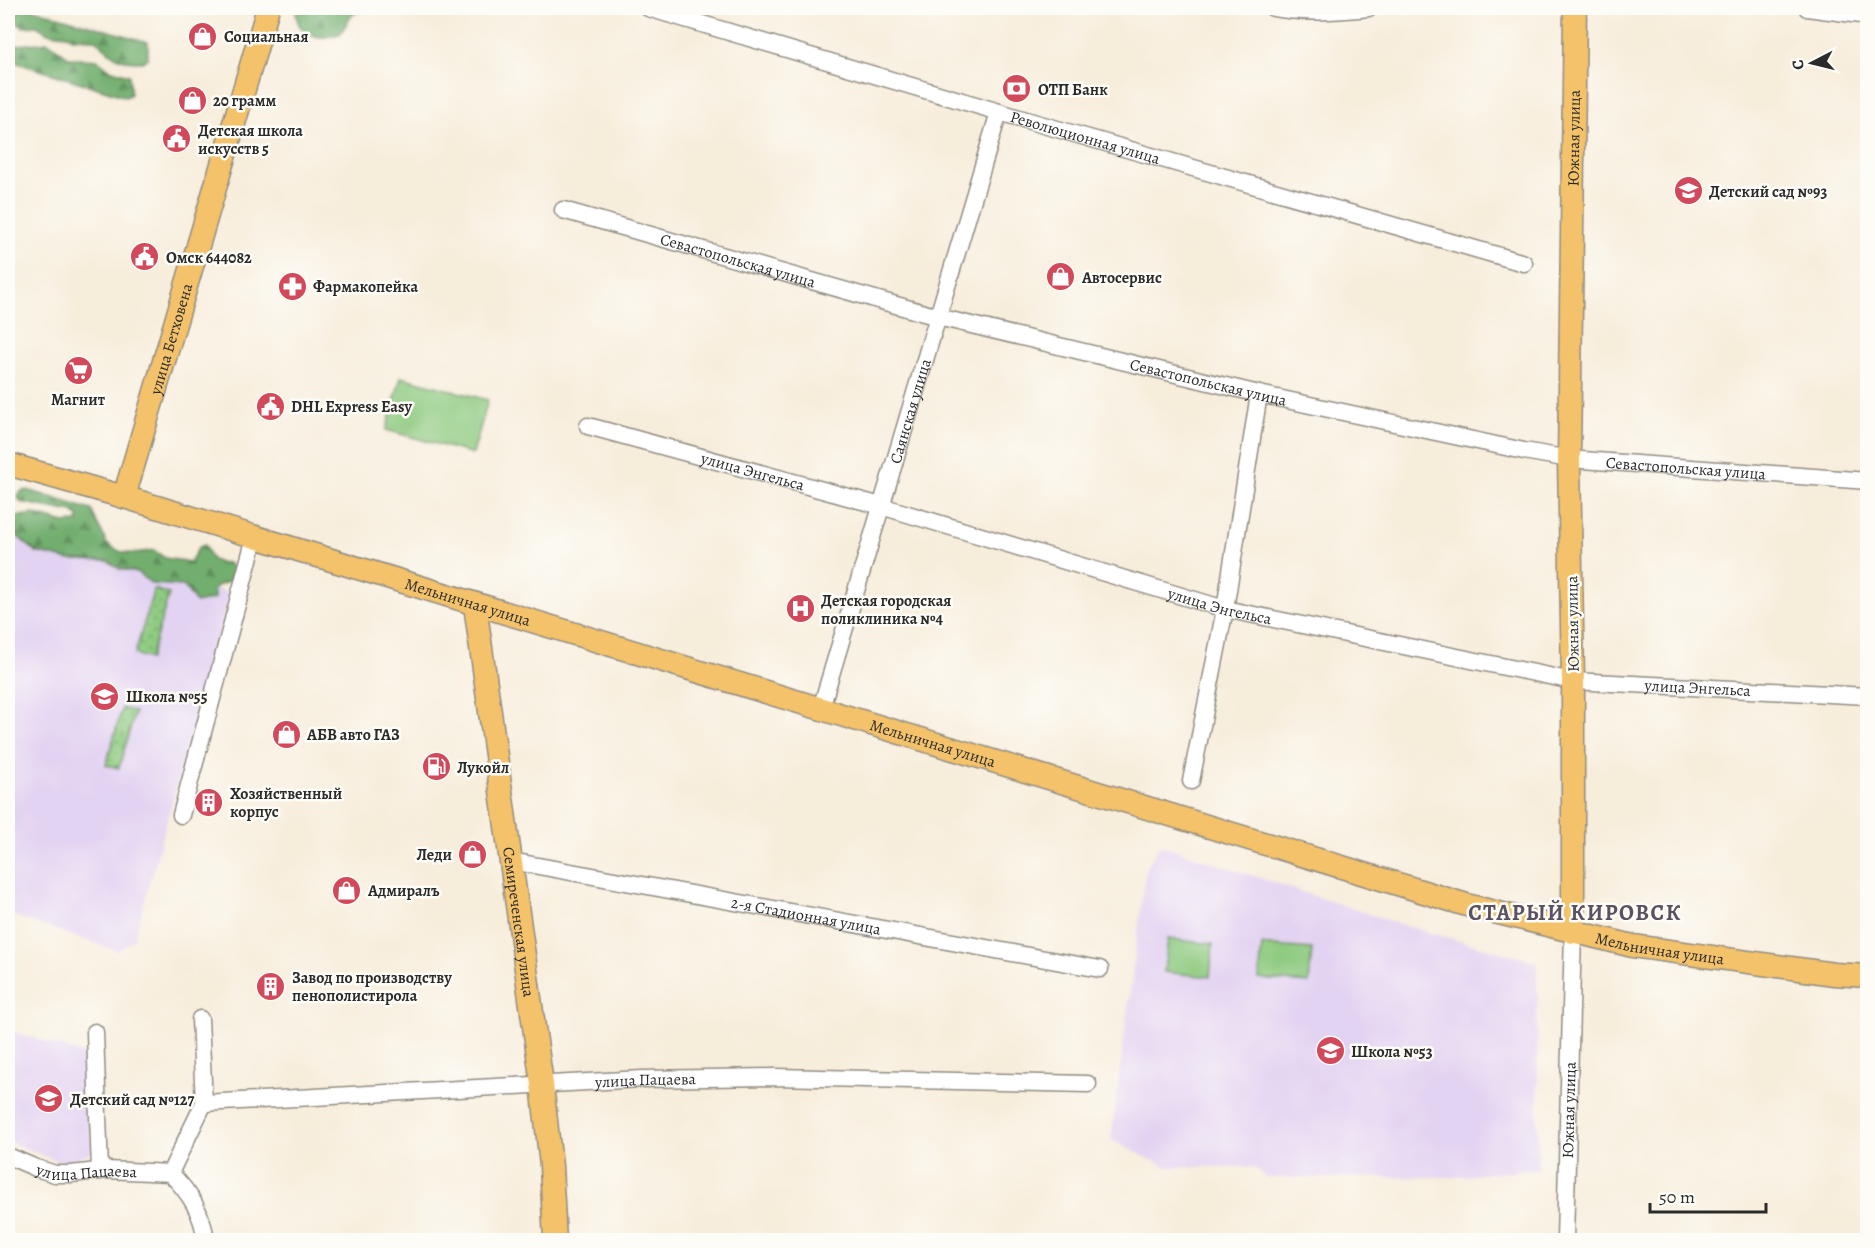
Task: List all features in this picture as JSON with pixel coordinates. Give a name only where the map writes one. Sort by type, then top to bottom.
[{"type":"main road","name":"улица Бетховена","points":[[124,497],[268,8]]},
{"type":"main road","name":"Южная улица","points":[[1573,932],[1573,681],[1569,459],[1575,8]]},
{"type":"main road","name":"Мельничная улица","points":[[8,464],[124,497],[1470,906],[1633,946],[1834,974],[1868,976]]},
{"type":"main road","name":"Семиреченская улица","points":[[475,605],[542,1084],[551,1166],[555,1240]]},
{"type":"street","name":"Революционная улица","points":[[648,8],[999,112],[1524,262]]},
{"type":"street","points":[[1273,8],[1325,13],[1369,8]]},
{"type":"street","points":[[1807,8],[1868,16]]},
{"type":"street","name":"Саянская улица","points":[[821,708],[999,112]]},
{"type":"street","name":"Севастопольская улица","points":[[563,210],[938,317],[1259,394],[1524,451],[1569,459],[1868,481]]},
{"type":"street","points":[[1191,781],[1225,609],[1259,394]]},
{"type":"street","name":"улица Энгельса","points":[[588,426],[881,506],[1225,609],[1573,681],[1868,696]]},
{"type":"street","points":[[181,815],[255,537]]},
{"type":"street","name":"2-я Стадионная улица","points":[[511,861],[1100,969]]},
{"type":"street","name":"Южная улица","points":[[1565,1240],[1573,932]]},
{"type":"street","points":[[200,1019],[204,1103],[170,1173],[195,1202],[204,1226],[206,1240]]},
{"type":"street","points":[[95,1032],[100,1171]]},
{"type":"street","name":"улица Пацаева","points":[[204,1103],[642,1079],[775,1077],[1088,1084]]},
{"type":"street","name":"улица Пацаева","points":[[8,1156],[55,1174],[127,1170],[170,1173]]},
{"type":"shaded area","name":"Школа №55","points":[[8,528],[230,593],[134,939],[118,951],[8,914]]},
{"type":"shaded area","name":"Школа №53","points":[[1160,845],[1405,926],[1537,962],[1538,1169],[1452,1177],[1266,1178],[1254,1167],[1166,1167],[1111,1140],[1146,868]]},
{"type":"shaded area","name":"Детский сад №127","points":[[8,1030],[89,1056],[92,1152],[62,1163],[8,1141]]},
{"type":"green space","points":[[30,8],[148,42],[148,58],[142,62],[127,61],[111,53],[95,39],[48,33],[37,26],[23,27],[18,24],[16,12]]},
{"type":"green space","points":[[296,8],[365,8],[352,15],[340,34],[323,37],[309,35],[301,28]]},
{"type":"green space","points":[[48,42],[70,58],[98,60],[109,69],[129,75],[131,94],[126,97],[8,60],[8,46]]},
{"type":"green space","points":[[401,377],[488,400],[473,454],[386,430]]},
{"type":"green space","points":[[28,490],[92,510],[106,543],[118,551],[134,553],[154,550],[165,558],[190,562],[199,547],[205,545],[212,560],[228,563],[233,568],[230,581],[217,586],[213,591],[215,599],[196,603],[184,586],[152,584],[137,572],[120,569],[108,561],[69,560],[36,552],[16,535],[14,517],[33,514],[65,523],[78,522],[78,516],[73,512],[20,502],[18,496],[22,491]]},
{"type":"green space","points":[[154,589],[169,594],[150,659],[135,654]]},
{"type":"green space","points":[[122,708],[135,712],[119,768],[106,765]]},
{"type":"green space","points":[[1168,939],[1213,944],[1210,977],[1164,972]]},
{"type":"green space","points":[[1262,945],[1312,949],[1309,983],[1259,979]]},
{"type":"place","name":"Социальная","points":[[203,36]]},
{"type":"place","name":"ОТП Банк","points":[[1017,89]]},
{"type":"place","name":"20 грамм","points":[[192,100]]},
{"type":"place","name":"Детская школа искусств 5","points":[[177,139]]},
{"type":"place","name":"Детский сад №93","points":[[1688,191]]},
{"type":"place","name":"Омск 644082","points":[[145,257]]},
{"type":"place","name":"Автосервис","points":[[1061,277]]},
{"type":"place","name":"Фармакопейка","points":[[292,286]]},
{"type":"place","name":"Магнит","points":[[78,371]]},
{"type":"place","name":"DHL Express Easy","points":[[270,406]]},
{"type":"place","name":"Детская городская поликлиника №4","points":[[800,609]]},
{"type":"place","name":"Школа №55","points":[[105,696]]},
{"type":"place","name":"АБВ авто ГАЗ","points":[[286,734]]},
{"type":"place","name":"Лукойл","points":[[436,767]]},
{"type":"place","name":"Хозяйственный корпус","points":[[209,802]]},
{"type":"place","name":"Леди","points":[[473,854]]},
{"type":"place","name":"Адмиралъ","points":[[347,890]]},
{"type":"place","name":"Завод по производству пенополистирола","points":[[271,986]]},
{"type":"place","name":"Школа №53","points":[[1330,1051]]},
{"type":"place","name":"Детский сад №127","points":[[49,1099]]},
{"type":"district","name":"СТАРЫЙ КИРОВСК","points":[[1575,912]]}]
